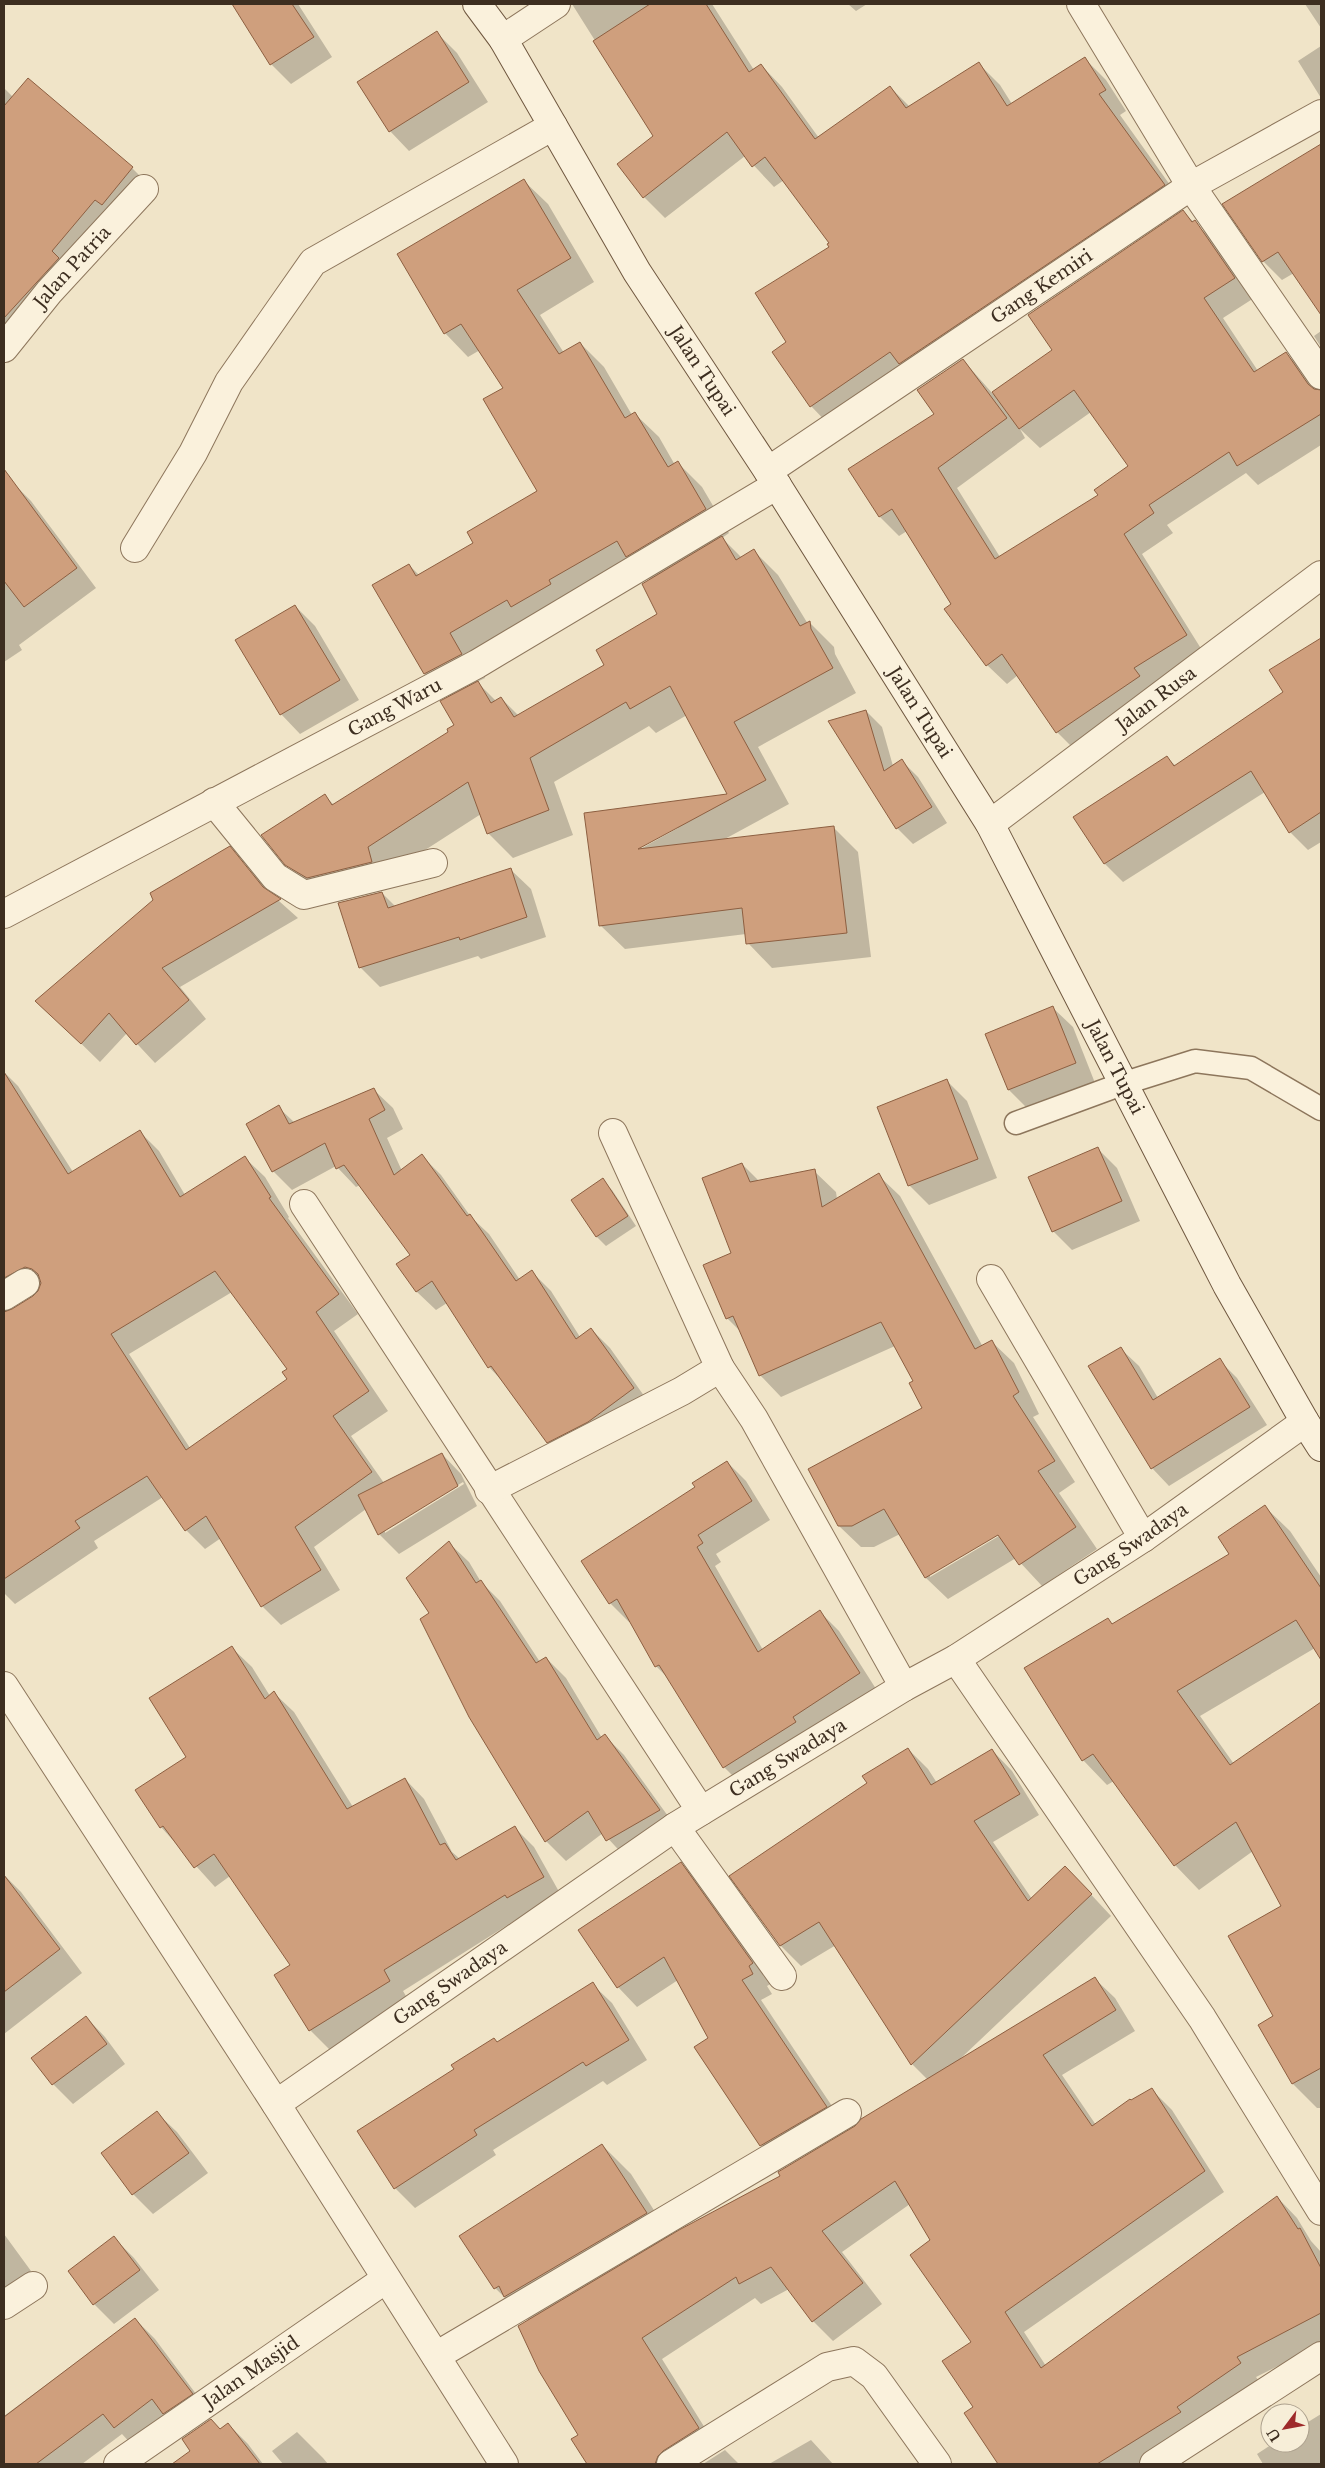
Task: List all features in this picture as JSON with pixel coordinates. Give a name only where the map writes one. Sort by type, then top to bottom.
[{"type":"street","name":"Jalan Tupai","points":[[477,4],[502,39],[637,272],[773,478],[990,824],[1227,1285],[1321,1447]]},
{"type":"street","points":[[502,39],[556,4]]},
{"type":"street","points":[[1081,4],[1191,186],[1321,375]]},
{"type":"street","name":"Gang Kemiri","points":[[773,478],[1191,186],[1321,114]]},
{"type":"street","points":[[135,548],[193,453],[229,382],[313,262],[553,126]]},
{"type":"street","name":"Jalan Patria","points":[[4,348],[50,292],[144,189]]},
{"type":"street","name":"Gang Waru","points":[[4,914],[477,664],[773,478]]},
{"type":"street","name":"Jalan Rusa","points":[[990,824],[1321,575]]},
{"type":"street","points":[[214,802],[275,877],[304,895],[433,863]]},
{"type":"street","points":[[613,1133],[720,1368],[754,1419],[904,1687]]},
{"type":"street","points":[[304,1204],[489,1490],[701,1811]]},
{"type":"street","points":[[991,1279],[1143,1538]]},
{"type":"street","points":[[489,1490],[682,1392],[720,1368]]},
{"type":"street","name":"Gang Swadaya","points":[[276,2104],[675,1827],[904,1687],[956,1659],[1143,1538],[1305,1422]]},
{"type":"street","points":[[956,1659],[1202,2018],[1321,2211]]},
{"type":"street","points":[[4,1686],[276,2104],[504,2464]]},
{"type":"street","points":[[675,1827],[782,1976]]},
{"type":"street","points":[[436,2356],[847,2113]]},
{"type":"street","name":"Jalan Masjid","points":[[118,2464],[386,2279]]},
{"type":"street","points":[[4,2305],[33,2286]]},
{"type":"street","points":[[1154,2464],[1321,2356]]},
{"type":"street","points":[[672,2464],[827,2367],[854,2361],[874,2376],[936,2464]]},
{"type":"lane","points":[[1016,1123],[1122,1084],[1195,1061],[1251,1068],[1321,1109]]},
{"type":"building","points":[[232,4],[292,4],[314,37],[270,65]]},
{"type":"building","points":[[650,4],[706,4],[749,72],[761,64],[815,139],[890,86],[906,108],[979,62],[1007,106],[1085,57],[1106,90],[1099,94],[1165,185],[899,364],[890,352],[810,407],[772,352],[786,342],[755,293],[829,247],[827,244],[829,243],[765,157],[752,167],[727,132],[643,198],[617,164],[653,136],[593,41]]},
{"type":"building","points":[[437,31],[469,82],[389,132],[357,82]]},
{"type":"building","points":[[28,78],[133,167],[102,205],[95,200],[52,251],[59,258],[4,318],[4,106]]},
{"type":"building","points":[[1321,144],[1321,315],[1278,252],[1262,262],[1222,204]]},
{"type":"building","points":[[524,179],[571,258],[517,290],[559,354],[580,342],[625,418],[635,412],[668,467],[678,461],[706,509],[626,557],[617,541],[549,580],[551,584],[511,607],[507,600],[450,633],[462,654],[424,674],[372,585],[409,564],[416,576],[473,543],[467,532],[537,491],[483,399],[503,388],[461,324],[444,334],[397,254]]},
{"type":"building","points":[[1183,210],[1192,222],[1195,220],[1235,278],[1204,298],[1254,372],[1286,352],[1308,384],[1314,389],[1321,390],[1321,414],[1237,466],[1229,452],[1149,505],[1154,513],[1124,534],[1187,635],[1134,668],[1140,676],[1056,733],[1002,654],[986,666],[944,609],[951,604],[892,509],[879,517],[848,469],[934,414],[917,390],[963,359],[1007,418],[938,468],[995,559],[1098,495],[1094,490],[1128,466],[1074,390],[1019,429],[992,392],[1052,350],[1028,315]]},
{"type":"building","points":[[4,469],[77,568],[24,607],[4,581]]},
{"type":"building","points":[[722,536],[736,560],[754,549],[800,626],[810,621],[811,629],[833,668],[734,722],[766,780],[638,849],[834,826],[847,933],[746,944],[742,908],[599,926],[584,813],[727,794],[670,686],[630,709],[626,702],[530,758],[549,810],[487,834],[468,782],[368,847],[372,862],[307,878],[285,865],[261,835],[325,794],[332,805],[448,732],[447,729],[454,725],[440,701],[478,681],[491,703],[501,697],[514,717],[604,665],[596,650],[657,614],[642,584]]},
{"type":"building","points":[[295,605],[340,680],[280,715],[235,640]]},
{"type":"building","points":[[1321,638],[1321,812],[1289,833],[1251,771],[1104,864],[1073,817],[1167,756],[1174,766],[1283,692],[1269,670]]},
{"type":"building","points":[[866,710],[884,771],[902,759],[932,807],[896,829],[828,721]]},
{"type":"building","points":[[230,846],[263,887],[281,899],[162,968],[189,1000],[136,1045],[109,1013],[81,1044],[35,1001],[153,900],[150,893]]},
{"type":"building","points":[[511,868],[527,917],[460,940],[459,937],[359,968],[338,903],[382,892],[388,908]]},
{"type":"building","points":[[1053,1006],[1076,1063],[1008,1090],[985,1034]]},
{"type":"building","points":[[4,1072],[68,1174],[140,1130],[180,1197],[245,1156],[271,1197],[269,1198],[339,1294],[316,1312],[369,1391],[333,1416],[372,1472],[295,1527],[321,1570],[261,1607],[206,1516],[185,1531],[147,1476],[75,1521],[80,1528],[4,1579],[4,1312],[33,1296],[38,1291],[41,1283],[38,1274],[32,1269],[25,1267],[4,1278]],"holes":[[[215,1271],[287,1369],[282,1372],[287,1379],[186,1450],[111,1334]]]},
{"type":"building","points":[[947,1079],[978,1159],[908,1186],[877,1107]]},
{"type":"building","points":[[374,1088],[385,1110],[369,1119],[394,1175],[422,1154],[467,1216],[470,1214],[516,1281],[532,1270],[576,1339],[591,1328],[634,1388],[588,1422],[547,1443],[491,1366],[488,1368],[432,1281],[416,1292],[396,1264],[410,1255],[344,1165],[336,1169],[325,1143],[272,1172],[246,1124],[279,1105],[289,1124]]},
{"type":"building","points":[[1098,1147],[1122,1201],[1052,1232],[1028,1177]]},
{"type":"building","points":[[742,1163],[750,1182],[815,1169],[822,1207],[879,1173],[975,1349],[992,1340],[1019,1392],[1013,1396],[1055,1461],[1038,1471],[1076,1527],[1019,1565],[998,1535],[925,1578],[884,1509],[852,1526],[838,1526],[808,1469],[922,1408],[909,1383],[913,1381],[881,1322],[759,1376],[733,1316],[726,1319],[703,1265],[731,1253],[702,1178]]},
{"type":"building","points":[[603,1178],[628,1216],[596,1237],[571,1200]]},
{"type":"building","points":[[1121,1347],[1153,1400],[1220,1358],[1250,1407],[1151,1469],[1088,1366]]},
{"type":"building","points":[[442,1453],[458,1486],[378,1535],[358,1495]]},
{"type":"building","points":[[727,1461],[752,1501],[698,1535],[703,1543],[697,1547],[758,1652],[820,1610],[860,1673],[793,1717],[796,1722],[723,1768],[659,1665],[655,1667],[617,1599],[609,1604],[581,1561],[695,1487],[692,1483]]},
{"type":"building","points":[[1265,1505],[1321,1588],[1321,1660],[1296,1620],[1177,1691],[1230,1765],[1321,1702],[1321,2068],[1292,2084],[1258,2025],[1273,2016],[1228,1936],[1281,1906],[1236,1822],[1174,1866],[1093,1754],[1082,1761],[1024,1668],[1108,1618],[1112,1624],[1229,1554],[1218,1537]]},
{"type":"building","points":[[449,1541],[476,1583],[481,1580],[536,1663],[546,1657],[597,1740],[605,1734],[660,1810],[606,1841],[588,1811],[545,1842],[469,1717],[420,1619],[429,1613],[406,1578]]},
{"type":"building","points":[[232,1646],[265,1699],[274,1691],[347,1809],[405,1778],[440,1845],[445,1843],[456,1860],[515,1826],[544,1877],[507,1898],[505,1895],[384,1970],[390,1981],[309,2031],[274,1975],[290,1965],[214,1854],[194,1868],[163,1826],[160,1828],[135,1790],[186,1757],[149,1698]]},
{"type":"building","points":[[908,1748],[931,1785],[992,1749],[1020,1794],[974,1821],[1028,1901],[1065,1866],[1092,1894],[911,2065],[819,1922],[780,1946],[729,1876],[867,1783],[862,1776]]},
{"type":"building","points":[[681,1862],[753,1963],[749,1966],[753,1974],[742,1980],[827,2107],[760,2146],[694,2047],[708,2038],[664,1957],[617,1988],[578,1930]]},
{"type":"building","points":[[4,1875],[60,1949],[4,1992]]},
{"type":"building","points":[[1095,1977],[1116,2010],[1043,2055],[1092,2126],[1130,2099],[1152,2088],[1205,2171],[1005,2312],[1041,2368],[1277,2196],[1298,2229],[1300,2228],[1321,2268],[1321,2313],[1237,2357],[1241,2363],[1177,2407],[1181,2412],[1097,2464],[998,2464],[964,2413],[973,2407],[942,2361],[971,2342],[910,2255],[930,2240],[895,2181],[822,2231],[863,2283],[812,2322],[771,2267],[739,2284],[736,2277],[642,2338],[699,2428],[663,2451],[658,2456],[655,2464],[587,2464],[571,2439],[578,2435],[539,2371],[518,2326],[679,2230],[780,2176],[778,2172],[855,2126],[861,2119]]},
{"type":"building","points":[[593,1982],[629,2040],[586,2066],[583,2062],[474,2130],[477,2135],[394,2189],[357,2131],[454,2069],[451,2065],[494,2038],[497,2042]]},
{"type":"building","points":[[86,2016],[107,2044],[52,2085],[31,2058]]},
{"type":"building","points":[[157,2111],[189,2153],[132,2195],[101,2153]]},
{"type":"building","points":[[602,2144],[647,2213],[504,2297],[499,2286],[494,2289],[459,2236]]},
{"type":"building","points":[[114,2236],[140,2270],[93,2305],[68,2271]]},
{"type":"building","points":[[135,2318],[193,2394],[163,2414],[152,2399],[114,2428],[103,2414],[36,2464],[4,2464],[4,2417]]},
{"type":"building","points":[[211,2419],[220,2429],[228,2423],[260,2464],[172,2464],[190,2451],[182,2439]]}]
